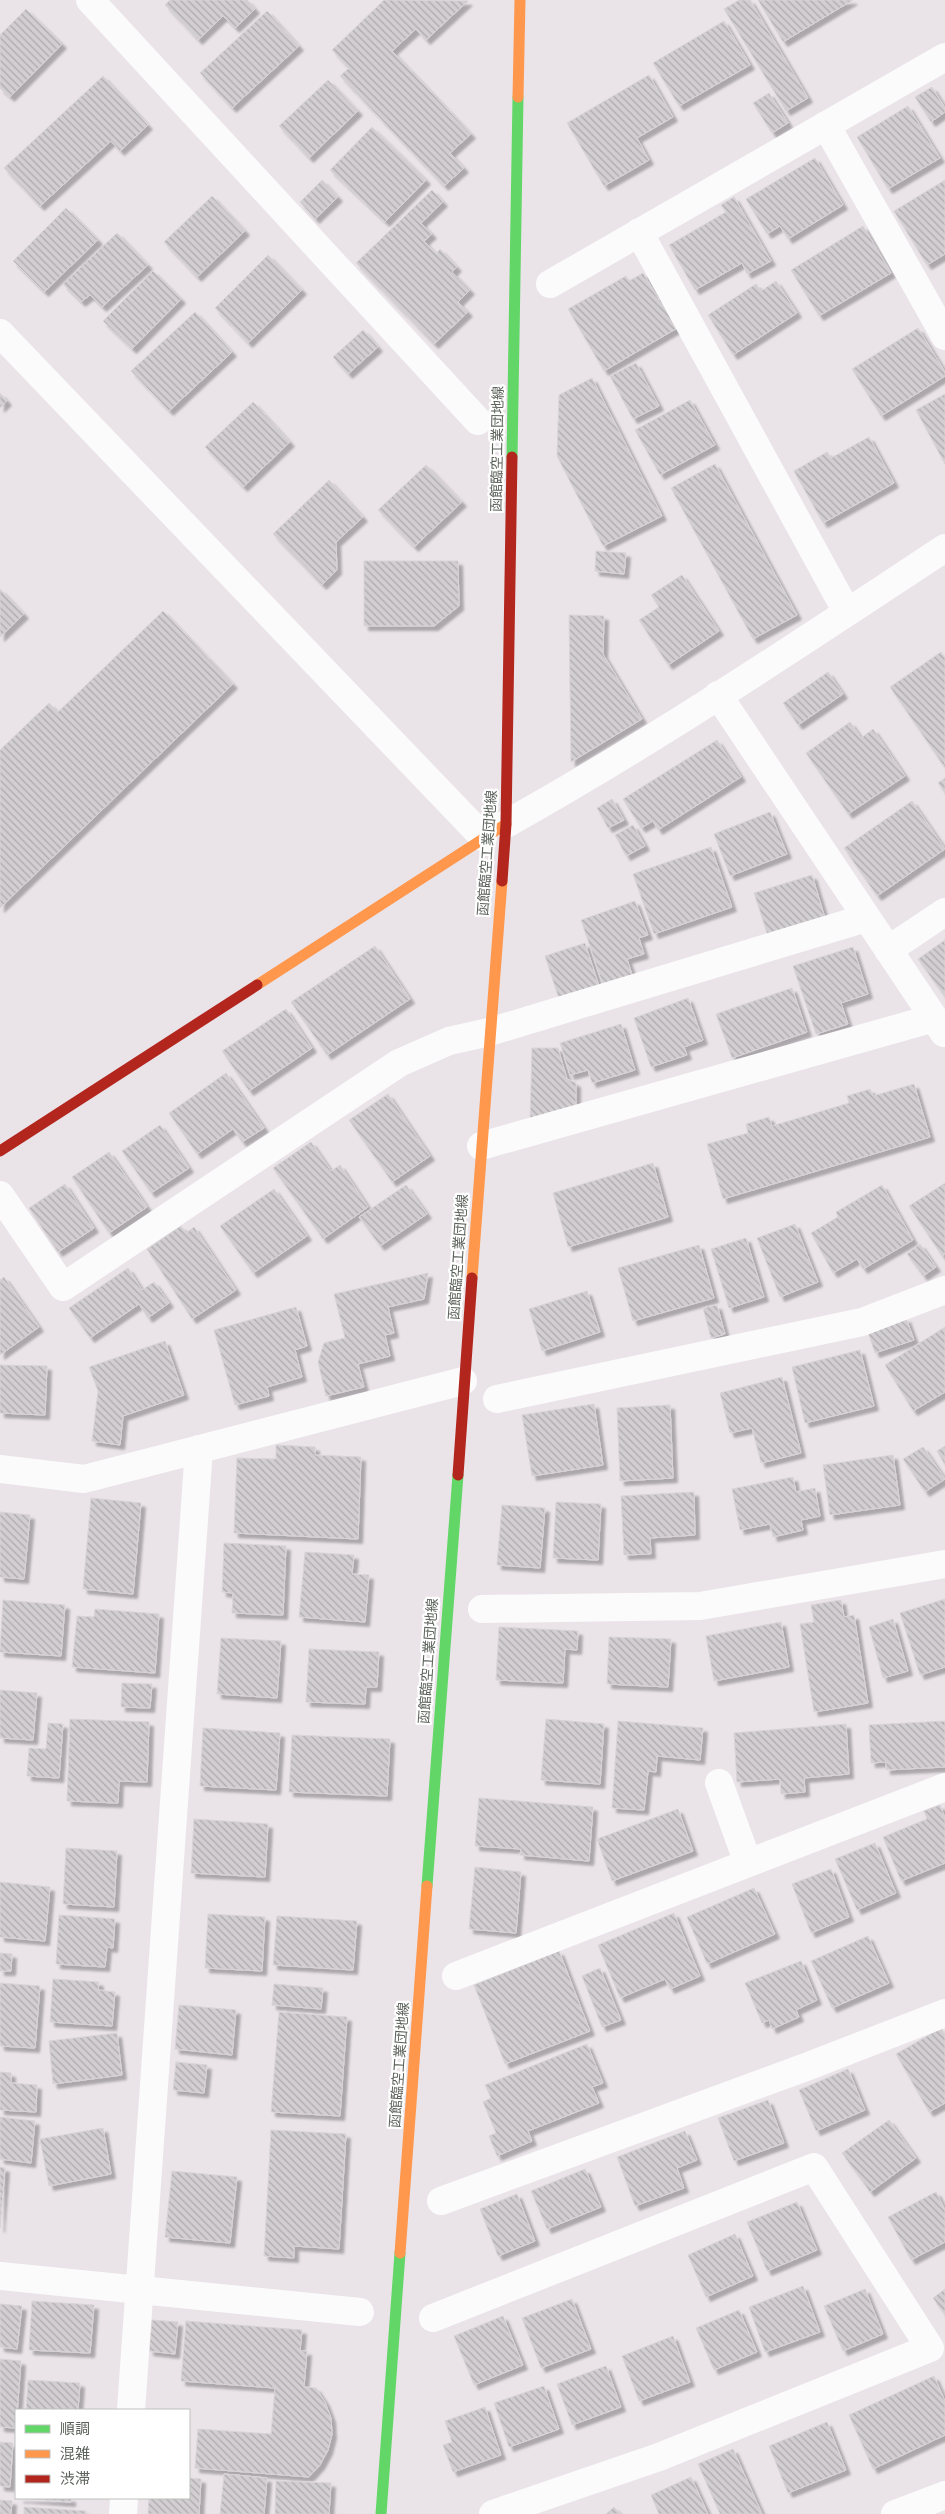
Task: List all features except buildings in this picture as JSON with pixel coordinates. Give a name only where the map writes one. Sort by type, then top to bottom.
[{"type":"main road","name":"函館臨空工業団地線","points":[[381,2514],[463,1381],[506,824],[520,0]]},
{"type":"main road","points":[[0,1151],[482,837],[506,824]]},
{"type":"street","points":[[90,0],[478,421]]},
{"type":"street","points":[[550,284],[945,57]]},
{"type":"street","points":[[826,126],[945,336]]},
{"type":"street","points":[[639,232],[847,612]]},
{"type":"street","points":[[0,333],[482,837]]},
{"type":"street","points":[[506,824],[552,798],[718,695],[945,548]]},
{"type":"street","points":[[481,1146],[940,1026],[718,695]]},
{"type":"street","points":[[888,950],[945,912]]},
{"type":"street","points":[[0,1195],[63,1287],[398,1063],[449,1041],[489,1032],[866,918]]},
{"type":"street","points":[[497,1399],[862,1322],[945,1290]]},
{"type":"street","points":[[0,1469],[84,1479],[463,1381]]},
{"type":"street","points":[[130,2409],[200,1449]]},
{"type":"street","points":[[482,1609],[700,1606],[945,1564]]},
{"type":"street","points":[[719,1783],[748,1863]]},
{"type":"street","points":[[456,1976],[945,1787]]},
{"type":"street","points":[[441,2201],[806,2067],[945,2013]]},
{"type":"street","points":[[433,2318],[814,2167],[930,2348],[659,2457],[493,2514]]},
{"type":"street","points":[[0,2276],[360,2312]]},
{"type":"street","points":[[895,2514],[945,2495]]},
{"type":"street","points":[[123,2514],[124,2499]]},
{"type":"traffic: fast","points":[[512,457],[518,97]]},
{"type":"traffic: fast","points":[[427,1886],[458,1475]]},
{"type":"traffic: fast","points":[[381,2514],[400,2253]]},
{"type":"traffic: slow","points":[[518,97],[520,0]]},
{"type":"traffic: slow","points":[[257,985],[506,824]]},
{"type":"traffic: slow","points":[[472,1278],[502,881]]},
{"type":"traffic: slow","points":[[400,2253],[427,1886]]},
{"type":"traffic: jam","points":[[502,881],[506,824],[512,457]]},
{"type":"traffic: jam","points":[[0,1151],[257,985]]},
{"type":"traffic: jam","points":[[458,1475],[472,1278]]}]
